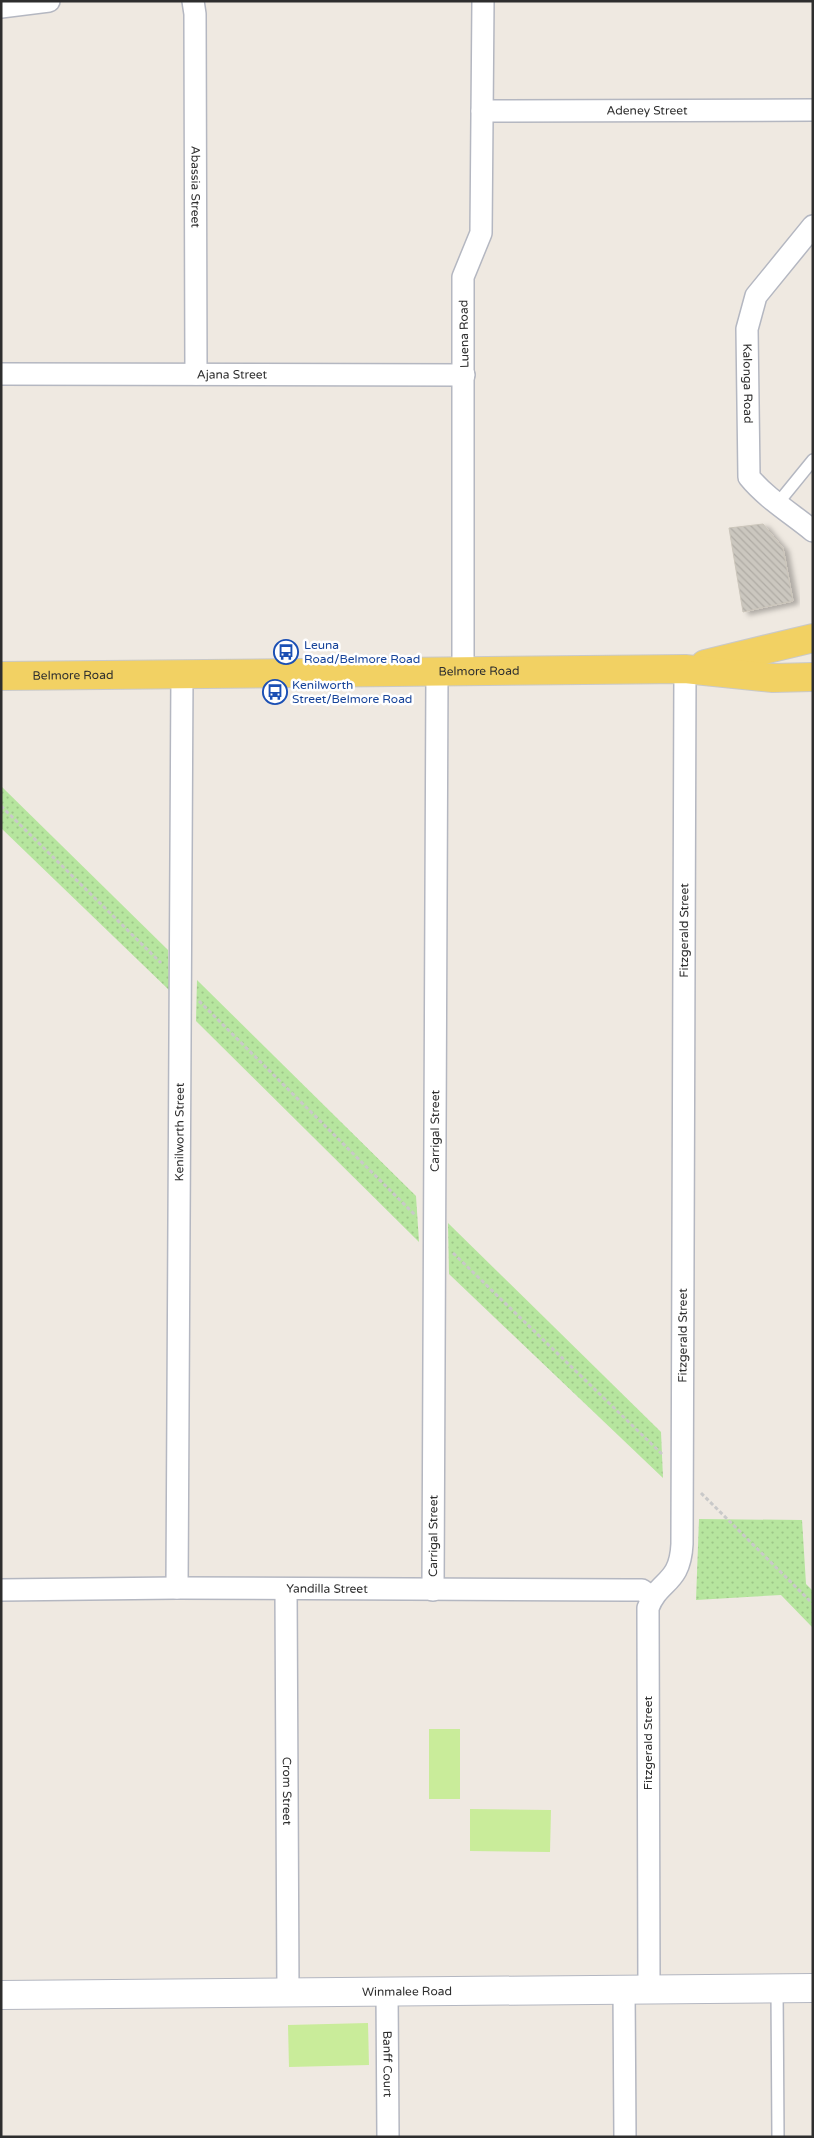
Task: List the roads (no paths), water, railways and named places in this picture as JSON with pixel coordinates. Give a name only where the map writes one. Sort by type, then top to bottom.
[{"type":"main road","name":"Belmore Road","points":[[684,669],[813,638]]},
{"type":"main road","name":"Belmore Road","points":[[1,676],[684,669],[773,678],[813,677]]},
{"type":"street","points":[[1,7],[49,1]]},
{"type":"street","name":"Abassia Street","points":[[193,1],[195,14],[196,374]]},
{"type":"street","name":"Luena Road","points":[[450,671],[464,375],[463,276],[481,233],[483,1]]},
{"type":"street","name":"Adeney Street","points":[[482,111],[813,110]]},
{"type":"street","name":"Kalonga Road","points":[[813,226],[756,296],[747,329],[749,477],[760,491],[813,531]]},
{"type":"street","name":"Ajana Street","points":[[1,374],[464,375]]},
{"type":"street","name":"Fitzgerald Street","points":[[626,2137],[637,1990],[648,1608],[652,1597],[675,1575],[681,1561],[683,1475],[684,669]]},
{"type":"street","name":"Carrigal Street","points":[[432,1590],[432,1232],[450,671]]},
{"type":"street","name":"Kenilworth Street","points":[[177,1588],[182,674]]},
{"type":"street","name":"Yandilla Street","points":[[1,1590],[177,1588],[286,1590],[642,1590],[652,1597]]},
{"type":"street","name":"Crom Street","points":[[286,1590],[288,1993]]},
{"type":"street","name":"Winmalee Road","points":[[1,1996],[813,1988]]},
{"type":"street","name":"Banff Court","points":[[387,1992],[388,2137]]},
{"type":"lane","points":[[778,503],[813,460]]},
{"type":"lane","points":[[776,1988],[778,2137]]},
{"type":"place","name":"Leuna Road/Belmore Road","points":[[286,652]]},
{"type":"place","name":"Kenilworth Street/Belmore Road","points":[[275,692]]}]
